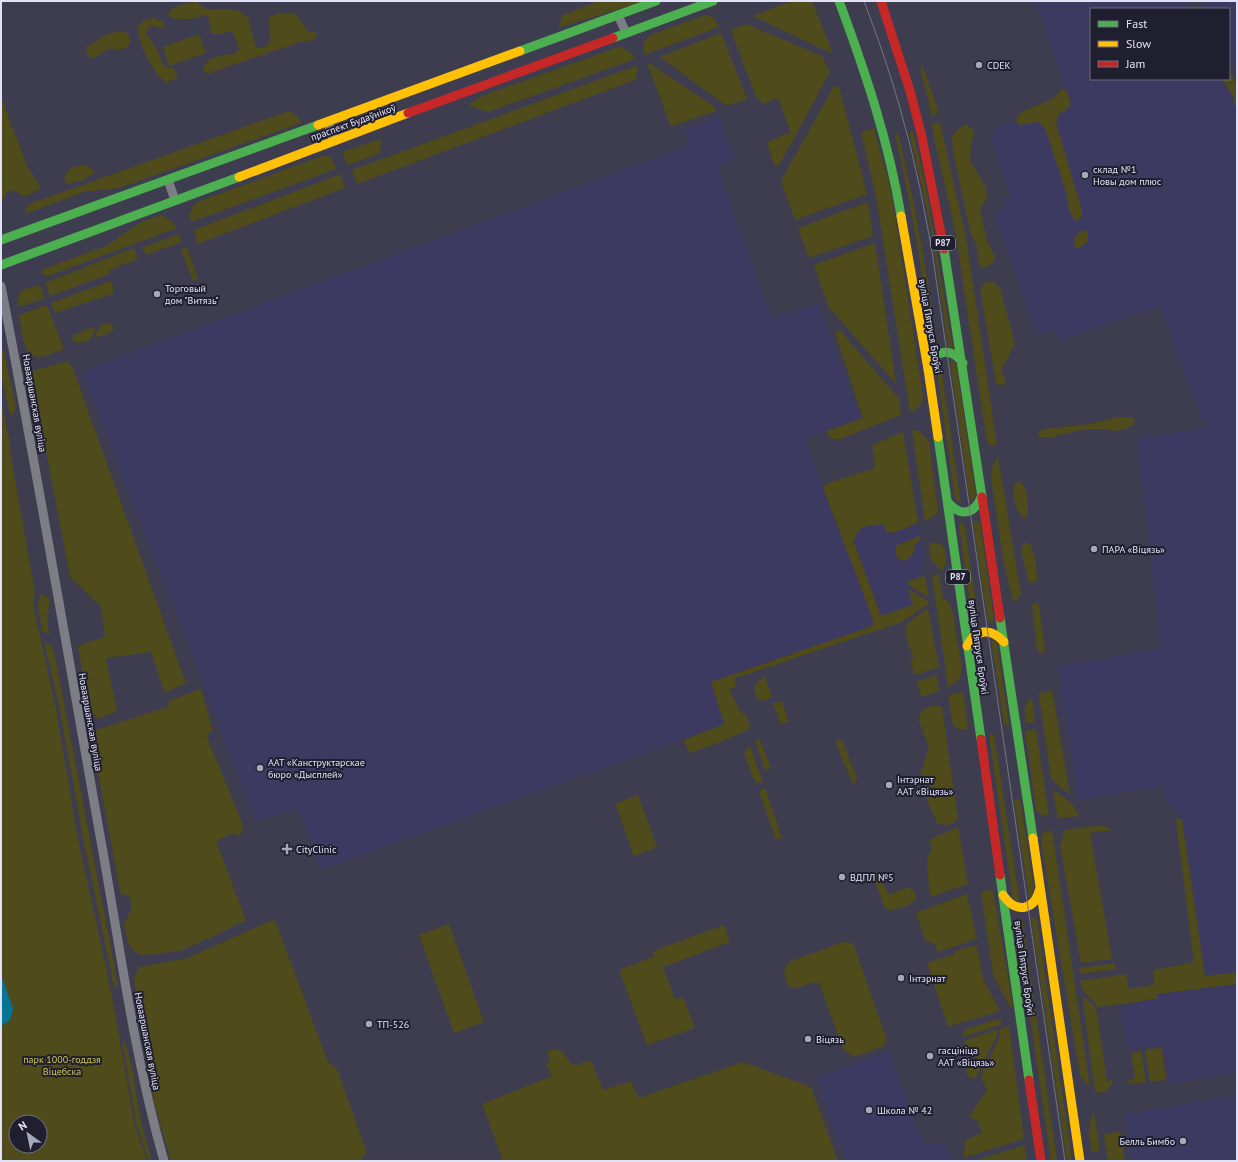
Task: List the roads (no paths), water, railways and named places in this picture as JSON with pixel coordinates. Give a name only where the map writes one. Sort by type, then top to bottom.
[{"type":"main road","name":"праспект Будаўнікоў","points":[[1,265],[334,140],[432,94],[618,15],[656,1]]},
{"type":"main road","name":"праспект Будаўнікоў","points":[[1,240],[328,122],[432,94],[626,33],[713,1]]},
{"type":"main road","name":"вуліца Пятруся Броўкі","points":[[839,1],[863,68],[885,140],[898,196],[928,369],[1041,1161]]},
{"type":"main road","name":"Р87","points":[[880,1],[910,91],[922,137],[944,251],[1004,642],[1080,1161]]},
{"type":"main road","points":[[928,369],[933,358],[944,352],[957,356],[962,363]]},
{"type":"main road","points":[[947,501],[957,511],[967,512],[976,508],[982,495]]},
{"type":"main road","points":[[968,646],[972,638],[984,631],[989,631],[998,635],[1004,642]]},
{"type":"main road","points":[[1003,895],[1012,906],[1016,908],[1026,908],[1039,897],[1040,888]]},
{"type":"main road","points":[[1008,928],[1010,923],[1017,916],[1026,913],[1035,914],[1045,922]]},
{"type":"street","points":[[618,15],[626,33]]},
{"type":"street","points":[[328,122],[334,140]]},
{"type":"street","points":[[168,180],[175,200]]},
{"type":"street","name":"Новааршанская вуліца","points":[[1,286],[37,478],[129,1003],[152,1116],[164,1161]]},
{"type":"water","points":[[1,975],[13,1008],[10,1020],[1,1026]]},
{"type":"tram line","points":[[864,1],[900,107],[920,187],[932,251],[1065,1161]]},
{"type":"place","name":"CDEK","points":[[979,65]]},
{"type":"place","name":"склад №1 Новы дом плюс","points":[[1085,175]]},
{"type":"place","name":"Торговый дом \"Витязь\"","points":[[157,294]]},
{"type":"place","name":"ПАРА «Віцязь»","points":[[1094,549]]},
{"type":"place","name":"ААТ «Канструктарскае бюро «Дысплей»","points":[[260,768]]},
{"type":"place","name":"Інтэрнат ААТ «Віцязь»","points":[[889,785]]},
{"type":"place","name":"CityClinic","points":[[287,849]]},
{"type":"place","name":"ВДПЛ №5","points":[[842,877]]},
{"type":"place","name":"Інтэрнат","points":[[901,978]]},
{"type":"place","name":"ТП-526","points":[[369,1024]]},
{"type":"place","name":"Віцязь","points":[[808,1039]]},
{"type":"place","name":"гасцініца ААТ «Віцязь»","points":[[930,1056]]},
{"type":"place","name":"Школа № 42","points":[[869,1110]]},
{"type":"place","name":"Белль Бимбо","points":[[1183,1141]]},
{"type":"park label","name":"парк 1000-годдзя Віцебска","points":[[62,1064]]}]
